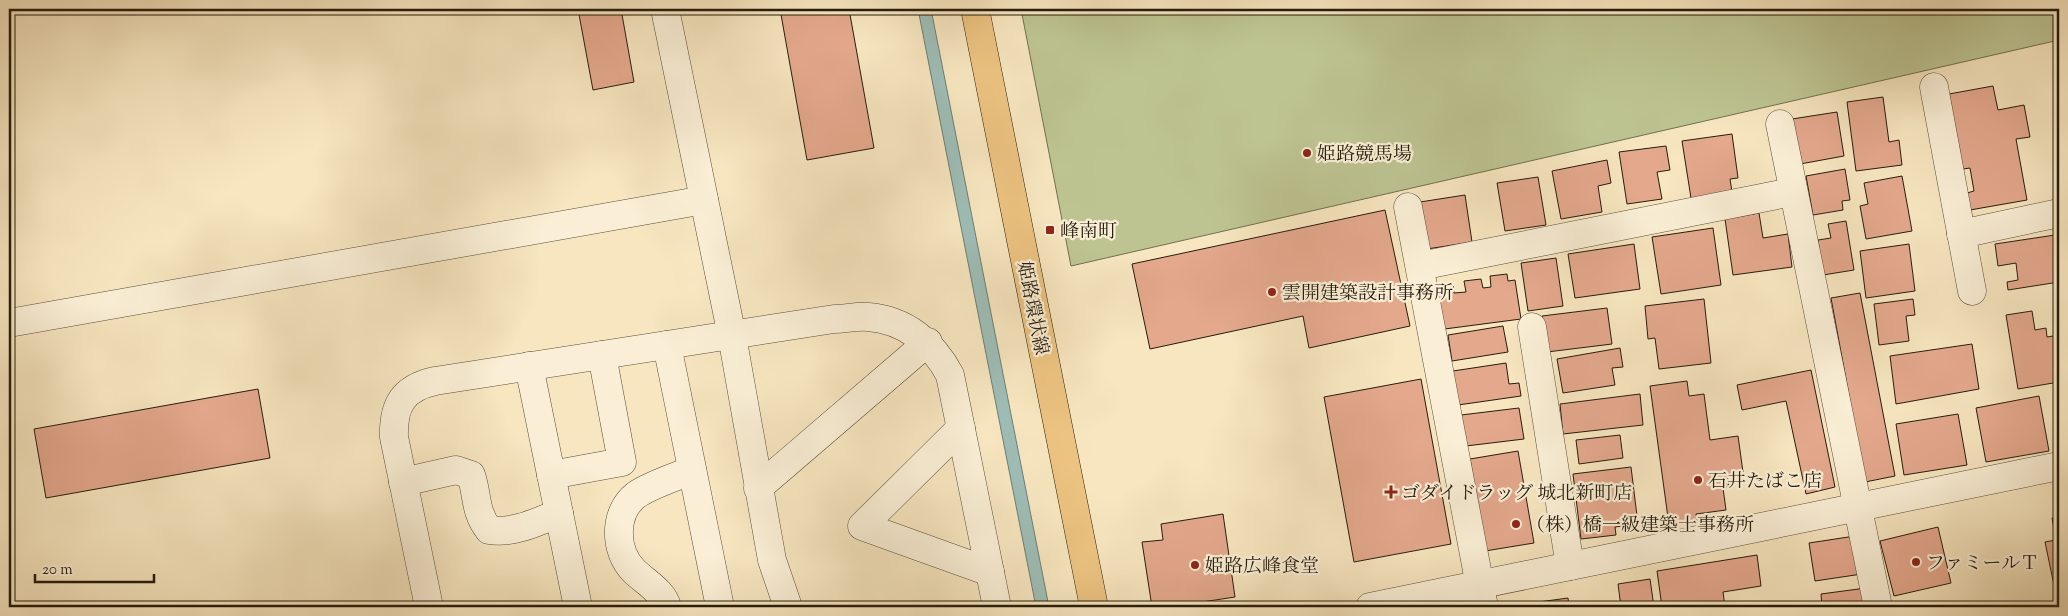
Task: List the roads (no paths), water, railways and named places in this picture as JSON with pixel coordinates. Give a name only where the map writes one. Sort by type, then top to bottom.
[{"type":"main road","name":"姫路環状線","points":[[975,9],[1094,607]]},
{"type":"street","points":[[665,9],[732,336],[772,560],[788,607]]},
{"type":"street","points":[[1934,87],[1972,291]]},
{"type":"street","points":[[1780,124],[1792,192],[1878,607]]},
{"type":"street","points":[[1420,266],[1792,192]]},
{"type":"street","points":[[9,323],[704,200]]},
{"type":"street","points":[[1408,207],[1482,596]]},
{"type":"street","points":[[1961,234],[2059,213]]},
{"type":"street","points":[[429,607],[394,437],[393,418],[399,402],[424,384],[834,319],[869,317],[903,326],[928,342],[937,352],[950,375],[997,607]]},
{"type":"street","points":[[1532,327],[1570,566]]},
{"type":"street","points":[[758,488],[928,342]]},
{"type":"street","points":[[667,345],[720,607]]},
{"type":"street","points":[[551,475],[622,462],[602,355]]},
{"type":"street","points":[[530,366],[578,607]]},
{"type":"street","points":[[962,428],[862,526],[990,572]]},
{"type":"street","points":[[1370,607],[1482,596],[1570,566],[2059,466]]},
{"type":"street","points":[[403,482],[456,470],[471,475],[476,504],[482,521],[489,530],[500,532],[518,529],[560,513]]},
{"type":"street","points":[[667,607],[655,590],[632,569],[622,553],[618,538],[622,512],[636,495],[692,470]]},
{"type":"water","points":[[918,9],[931,9],[1049,607],[1036,607]]},
{"type":"place","name":"姫路競馬場","points":[[1307,153]]},
{"type":"place","name":"峰南町","points":[[1050,230]]},
{"type":"place","name":"雲開建築設計事務所","points":[[1272,292]]},
{"type":"place","name":"石井たばこ店","points":[[1698,480]]},
{"type":"place","name":"ゴダイドラッグ 城北新町店","points":[[1391,492]]},
{"type":"place","name":"（株）橋一級建築士事務所","points":[[1516,524]]},
{"type":"place","name":"ファミールＴ","points":[[1916,562]]},
{"type":"place","name":"姫路広峰食堂","points":[[1195,565]]}]
